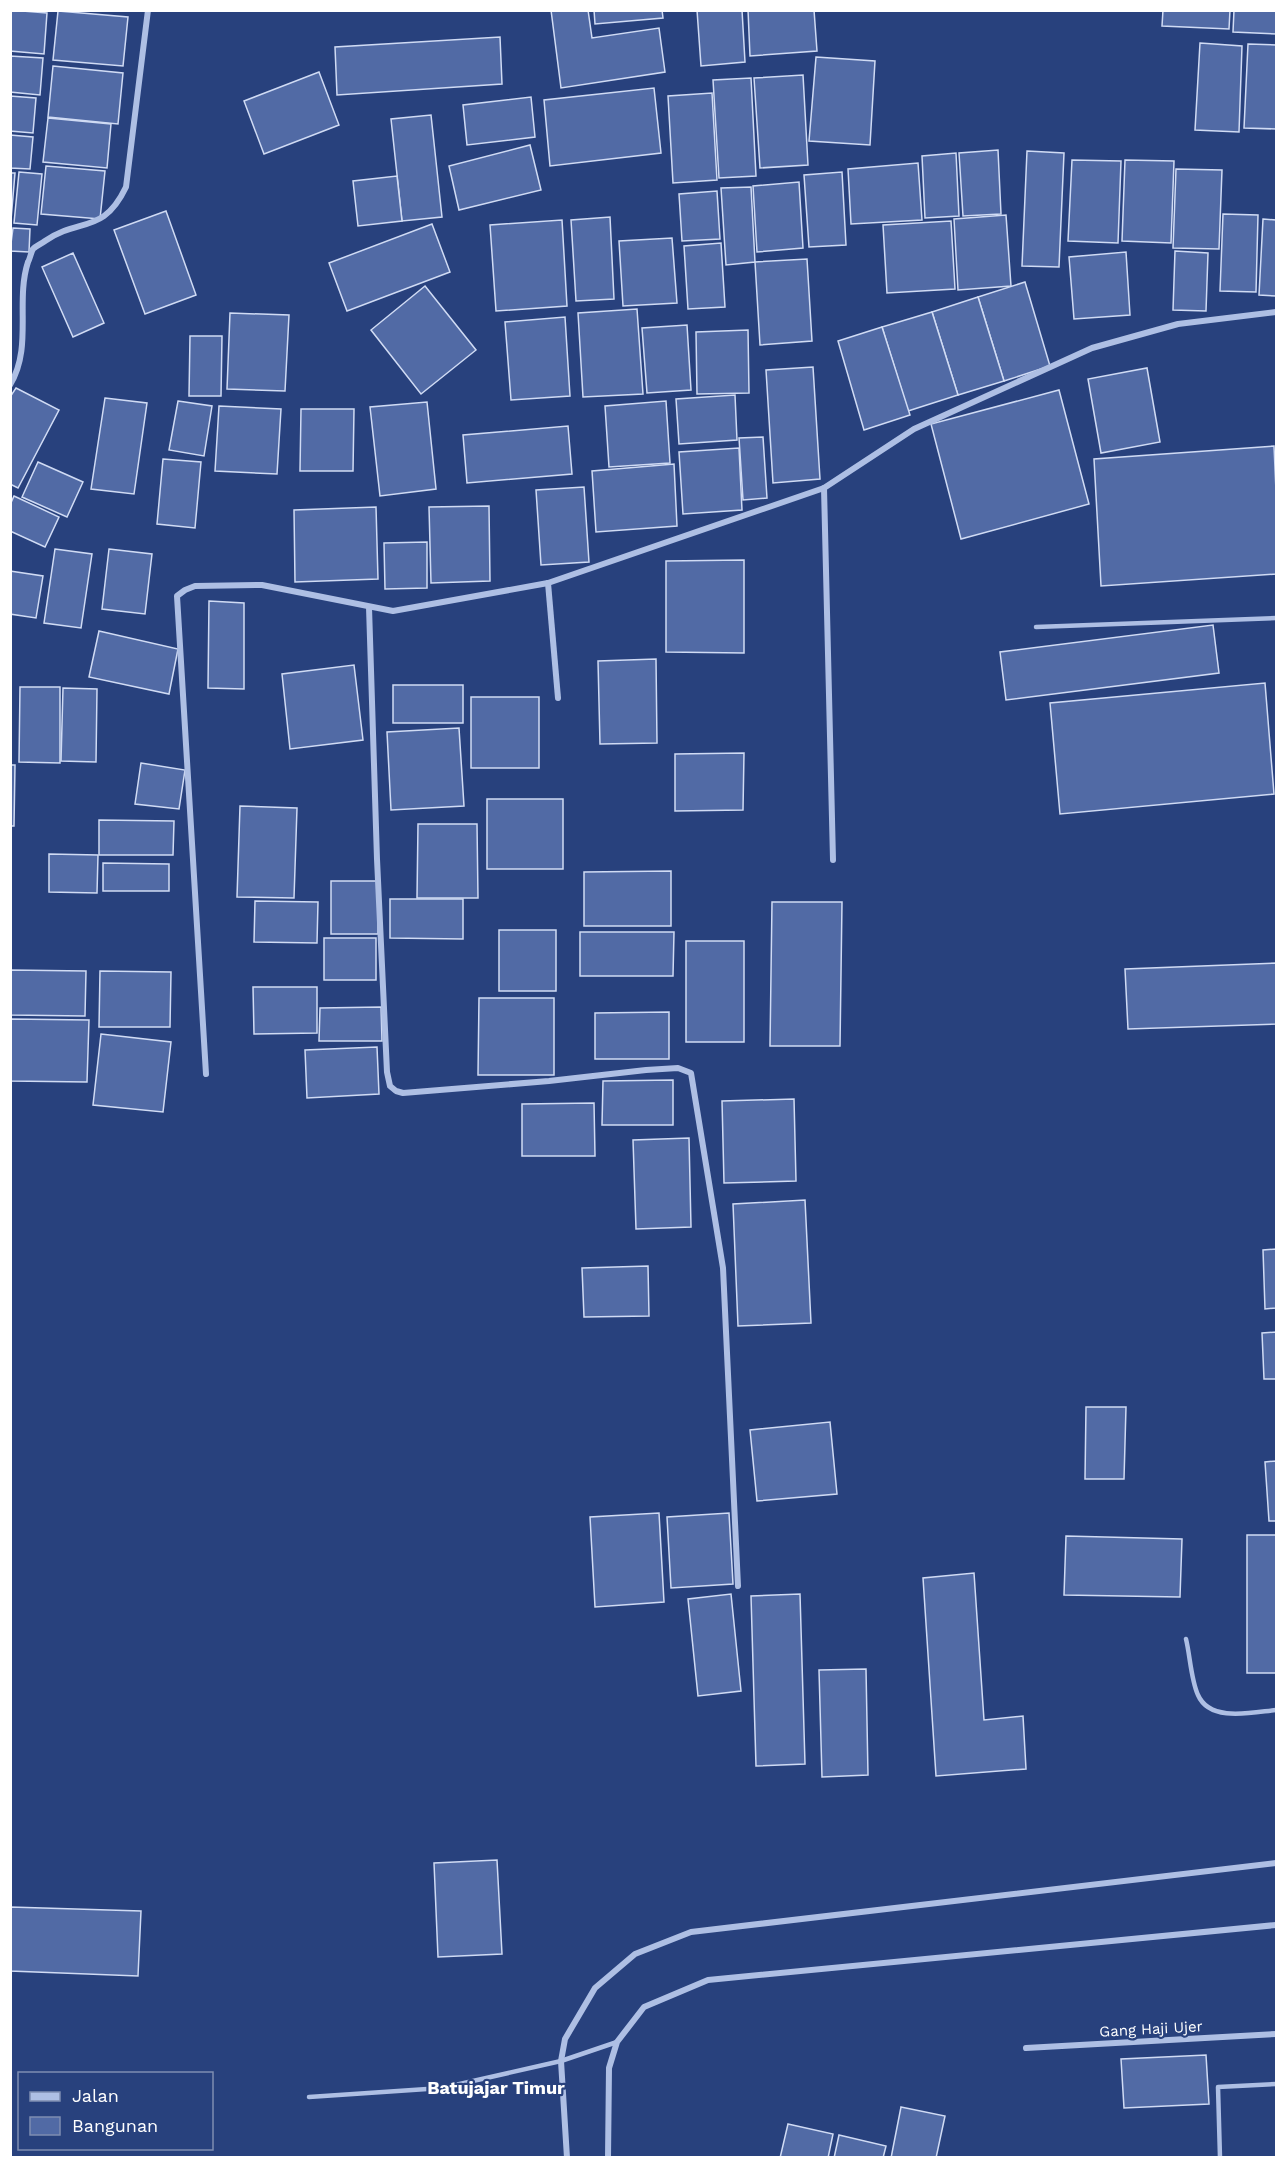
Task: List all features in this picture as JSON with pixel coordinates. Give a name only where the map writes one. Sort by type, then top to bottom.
[{"type":"street","points":[[10,385],[17,374],[22,353],[24,275],[33,249],[52,236],[103,219],[118,203],[126,187],[148,10]]},
{"type":"street","points":[[206,1074],[177,596],[185,590],[195,586],[262,585],[393,610],[548,583],[824,488],[914,429],[1092,348],[1178,324],[1276,312]]},
{"type":"street","points":[[824,488],[833,860]]},
{"type":"street","points":[[548,583],[558,698]]},
{"type":"street","points":[[369,607],[377,859],[387,1072],[390,1086],[396,1091],[403,1092],[549,1081],[657,1069],[678,1068],[691,1073],[723,1268],[738,1586]]},
{"type":"street","points":[[567,2157],[561,2061],[565,2039],[595,1989],[635,1954],[691,1932],[1276,1863]]},
{"type":"street","points":[[608,2157],[609,2068],[617,2042],[644,2007],[708,1980],[1276,1925]]},
{"type":"street","name":"Gang Haji Ujer","points":[[1026,2048],[1276,2034]]},
{"type":"lane","points":[[1036,627],[1276,618]]},
{"type":"lane","points":[[1186,1639],[1198,1696],[1205,1704],[1217,1711],[1230,1714],[1276,1710]]},
{"type":"lane","points":[[309,2097],[442,2088],[561,2061],[617,2042]]},
{"type":"lane","points":[[1220,2157],[1218,2087],[1276,2084]]},
{"type":"building","points":[[10,10],[47,13],[44,54],[10,51]]},
{"type":"building","points":[[551,10],[588,10],[592,38],[659,28],[665,72],[561,88]]},
{"type":"building","points":[[594,10],[662,10],[663,18],[595,24]]},
{"type":"building","points":[[697,10],[742,10],[745,62],[701,66]]},
{"type":"building","points":[[748,10],[814,10],[817,51],[750,56]]},
{"type":"building","points":[[1163,10],[1230,10],[1229,29],[1162,26]]},
{"type":"building","points":[[1234,10],[1276,10],[1276,34],[1233,32]]},
{"type":"building","points":[[58,11],[128,17],[123,66],[53,60]]},
{"type":"building","points":[[500,37],[502,84],[337,95],[335,47]]},
{"type":"building","points":[[1200,43],[1242,46],[1239,132],[1195,130]]},
{"type":"building","points":[[1248,44],[1276,45],[1276,129],[1244,128]]},
{"type":"building","points":[[10,56],[43,58],[40,95],[10,92]]},
{"type":"building","points":[[816,57],[875,61],[870,145],[809,141]]},
{"type":"building","points":[[53,66],[123,73],[118,124],[48,117]]},
{"type":"building","points":[[319,72],[339,125],[264,154],[244,101]]},
{"type":"building","points":[[803,75],[808,165],[760,168],[754,78]]},
{"type":"building","points":[[751,78],[756,176],[719,178],[713,80]]},
{"type":"building","points":[[654,88],[661,153],[550,166],[544,100]]},
{"type":"building","points":[[712,93],[717,180],[673,183],[668,96]]},
{"type":"building","points":[[10,96],[36,98],[33,133],[10,131]]},
{"type":"building","points":[[531,97],[535,137],[467,145],[463,105]]},
{"type":"building","points":[[431,115],[442,217],[402,221],[391,119]]},
{"type":"building","points":[[48,118],[111,124],[107,168],[43,162]]},
{"type":"building","points":[[10,135],[33,137],[30,169],[10,168]]},
{"type":"building","points":[[530,145],[541,190],[459,210],[449,166]]},
{"type":"building","points":[[998,150],[1001,214],[963,216],[959,153]]},
{"type":"building","points":[[1027,151],[1064,153],[1059,267],[1022,266]]},
{"type":"building","points":[[956,153],[959,216],[925,218],[922,156]]},
{"type":"building","points":[[1072,160],[1121,161],[1118,243],[1068,241]]},
{"type":"building","points":[[1125,160],[1174,161],[1171,243],[1122,241]]},
{"type":"building","points":[[918,163],[922,220],[851,224],[848,169]]},
{"type":"building","points":[[46,166],[105,171],[100,219],[41,214]]},
{"type":"building","points":[[1176,169],[1222,170],[1219,249],[1173,248]]},
{"type":"building","points":[[19,172],[42,174],[37,225],[14,223]]},
{"type":"building","points":[[842,172],[846,245],[809,247],[804,175]]},
{"type":"building","points":[[10,173],[15,173],[11,220],[10,220]]},
{"type":"building","points":[[397,176],[402,221],[358,226],[353,181]]},
{"type":"building","points":[[799,182],[803,248],[757,252],[753,186]]},
{"type":"building","points":[[751,187],[755,262],[726,265],[721,188]]},
{"type":"building","points":[[717,191],[720,239],[682,241],[679,194]]},
{"type":"building","points":[[166,211],[196,295],[145,314],[114,230]]},
{"type":"building","points":[[1223,214],[1258,215],[1256,292],[1220,291]]},
{"type":"building","points":[[1006,215],[1011,286],[958,290],[954,219]]},
{"type":"building","points":[[610,217],[614,299],[576,301],[571,220]]},
{"type":"building","points":[[1263,219],[1276,220],[1276,296],[1259,295]]},
{"type":"building","points":[[562,220],[567,306],[496,311],[490,225]]},
{"type":"building","points":[[951,221],[955,289],[887,293],[883,225]]},
{"type":"building","points":[[432,224],[450,272],[347,311],[329,263]]},
{"type":"building","points":[[13,228],[30,229],[29,252],[10,251]]},
{"type":"building","points":[[672,238],[677,303],[623,306],[619,241]]},
{"type":"building","points":[[721,243],[725,307],[688,309],[684,246]]},
{"type":"building","points":[[1175,251],[1208,253],[1206,311],[1173,310]]},
{"type":"building","points":[[1126,252],[1130,315],[1074,319],[1069,257]]},
{"type":"building","points":[[73,253],[104,323],[73,337],[42,267]]},
{"type":"building","points":[[807,259],[812,341],[760,345],[755,262]]},
{"type":"building","points":[[1025,282],[1050,366],[1004,381],[978,297]]},
{"type":"building","points":[[425,286],[476,350],[421,394],[371,330]]},
{"type":"building","points":[[978,297],[1004,381],[958,395],[932,312]]},
{"type":"building","points":[[637,309],[643,394],[583,397],[578,313]]},
{"type":"building","points":[[932,312],[958,395],[908,411],[882,327]]},
{"type":"building","points":[[230,313],[289,315],[285,391],[227,389]]},
{"type":"building","points":[[565,317],[570,396],[511,400],[505,322]]},
{"type":"building","points":[[687,325],[691,390],[647,393],[642,328]]},
{"type":"building","points":[[882,327],[910,415],[864,430],[838,341]]},
{"type":"building","points":[[748,330],[749,393],[697,394],[696,332]]},
{"type":"building","points":[[190,336],[222,336],[221,396],[189,396]]},
{"type":"building","points":[[813,367],[820,479],[773,483],[766,370]]},
{"type":"building","points":[[1147,368],[1160,442],[1101,453],[1088,379]]},
{"type":"building","points":[[16,388],[59,410],[18,488],[10,484],[10,397]]},
{"type":"building","points":[[1059,390],[1089,504],[961,539],[931,424]]},
{"type":"building","points":[[735,395],[737,440],[679,444],[676,399]]},
{"type":"building","points":[[105,398],[147,403],[134,494],[91,489]]},
{"type":"building","points":[[178,401],[212,406],[204,456],[169,450]]},
{"type":"building","points":[[666,401],[670,463],[609,467],[605,406]]},
{"type":"building","points":[[427,402],[436,489],[380,496],[370,407]]},
{"type":"building","points":[[219,406],[281,409],[277,474],[215,471]]},
{"type":"building","points":[[301,409],[354,409],[353,471],[300,471]]},
{"type":"building","points":[[568,426],[572,474],[467,483],[463,435]]},
{"type":"building","points":[[763,437],[767,498],[743,500],[739,438]]},
{"type":"building","points":[[1274,446],[1276,574],[1101,586],[1094,459]]},
{"type":"building","points":[[739,448],[742,510],[683,514],[679,452]]},
{"type":"building","points":[[163,459],[201,462],[195,528],[157,524]]},
{"type":"building","points":[[38,462],[83,482],[67,517],[22,497]]},
{"type":"building","points":[[674,464],[677,526],[596,532],[592,471]]},
{"type":"building","points":[[584,487],[589,562],[541,565],[536,490]]},
{"type":"building","points":[[14,496],[59,517],[45,547],[10,531],[10,505]]},
{"type":"building","points":[[489,506],[490,581],[431,583],[429,507]]},
{"type":"building","points":[[376,507],[378,579],[295,582],[294,510]]},
{"type":"building","points":[[427,542],[427,588],[385,589],[384,543]]},
{"type":"building","points":[[55,549],[92,554],[81,628],[44,623]]},
{"type":"building","points":[[109,549],[152,554],[145,614],[102,609]]},
{"type":"building","points":[[744,560],[744,653],[666,652],[666,561]]},
{"type":"building","points":[[10,571],[43,576],[36,618],[10,614]]},
{"type":"building","points":[[209,601],[244,603],[244,689],[208,688]]},
{"type":"building","points":[[1213,625],[1219,673],[1006,700],[1000,652]]},
{"type":"building","points":[[99,631],[178,649],[169,694],[89,677]]},
{"type":"building","points":[[656,659],[657,743],[600,744],[598,661]]},
{"type":"building","points":[[354,665],[363,740],[290,749],[282,674]]},
{"type":"building","points":[[1265,683],[1274,794],[1060,814],[1050,703]]},
{"type":"building","points":[[393,685],[463,685],[463,723],[393,723]]},
{"type":"building","points":[[20,687],[60,687],[60,763],[19,762]]},
{"type":"building","points":[[63,688],[97,689],[96,762],[61,761]]},
{"type":"building","points":[[471,697],[539,697],[539,768],[471,768]]},
{"type":"building","points":[[459,728],[464,806],[391,810],[387,732]]},
{"type":"building","points":[[744,753],[743,810],[675,811],[675,754]]},
{"type":"building","points":[[141,763],[185,770],[179,809],[135,804]]},
{"type":"building","points":[[10,765],[15,765],[14,826],[10,826]]},
{"type":"building","points":[[487,799],[563,799],[563,869],[487,869]]},
{"type":"building","points":[[240,806],[297,808],[294,898],[237,897]]},
{"type":"building","points":[[99,820],[174,821],[173,855],[99,855]]},
{"type":"building","points":[[418,824],[477,824],[478,898],[417,898]]},
{"type":"building","points":[[49,854],[98,855],[97,893],[49,892]]},
{"type":"building","points":[[103,863],[169,864],[169,891],[103,891]]},
{"type":"building","points":[[671,871],[671,926],[584,926],[584,872]]},
{"type":"building","points":[[331,881],[378,881],[378,934],[331,934]]},
{"type":"building","points":[[390,899],[463,899],[463,939],[390,938]]},
{"type":"building","points":[[255,901],[318,902],[317,943],[254,942]]},
{"type":"building","points":[[772,902],[842,902],[840,1046],[770,1046]]},
{"type":"building","points":[[499,930],[556,930],[556,991],[499,991]]},
{"type":"building","points":[[580,932],[674,932],[673,976],[580,976]]},
{"type":"building","points":[[324,938],[376,938],[376,980],[324,980]]},
{"type":"building","points":[[686,941],[744,941],[744,1042],[686,1042]]},
{"type":"building","points":[[1276,963],[1276,1024],[1128,1029],[1125,969]]},
{"type":"building","points":[[10,970],[86,971],[85,1016],[10,1015]]},
{"type":"building","points":[[100,971],[171,972],[170,1027],[99,1027]]},
{"type":"building","points":[[253,987],[317,987],[317,1033],[254,1034]]},
{"type":"building","points":[[479,998],[554,998],[554,1075],[478,1075]]},
{"type":"building","points":[[381,1007],[382,1041],[319,1041],[320,1008]]},
{"type":"building","points":[[669,1012],[669,1059],[595,1059],[595,1013]]},
{"type":"building","points":[[10,1019],[89,1020],[87,1082],[10,1081]]},
{"type":"building","points":[[101,1034],[171,1042],[163,1112],[93,1105]]},
{"type":"building","points":[[377,1047],[379,1094],[307,1098],[305,1050]]},
{"type":"building","points":[[673,1080],[673,1125],[602,1125],[603,1081]]},
{"type":"building","points":[[794,1099],[796,1181],[724,1183],[722,1101]]},
{"type":"building","points":[[594,1103],[595,1156],[522,1156],[522,1104]]},
{"type":"building","points":[[689,1138],[691,1227],[636,1229],[633,1140]]},
{"type":"building","points":[[805,1200],[811,1323],[738,1326],[733,1204]]},
{"type":"building","points":[[1276,1249],[1276,1308],[1265,1309],[1263,1250]]},
{"type":"building","points":[[648,1266],[649,1316],[584,1317],[582,1268]]},
{"type":"building","points":[[1276,1332],[1276,1379],[1264,1379],[1262,1333]]},
{"type":"building","points":[[1086,1407],[1126,1407],[1124,1479],[1085,1479]]},
{"type":"building","points":[[830,1422],[837,1494],[757,1501],[750,1430]]},
{"type":"building","points":[[1276,1461],[1276,1521],[1269,1521],[1265,1462]]},
{"type":"building","points":[[659,1513],[664,1602],[595,1607],[590,1517]]},
{"type":"building","points":[[729,1513],[733,1584],[671,1588],[667,1517]]},
{"type":"building","points":[[1247,1535],[1276,1535],[1276,1673],[1247,1673]]},
{"type":"building","points":[[1066,1536],[1182,1539],[1180,1597],[1064,1595]]},
{"type":"building","points":[[974,1573],[984,1720],[1023,1716],[1026,1769],[936,1776],[923,1578]]},
{"type":"building","points":[[731,1594],[741,1691],[698,1696],[688,1599]]},
{"type":"building","points":[[800,1594],[805,1764],[756,1766],[751,1596]]},
{"type":"building","points":[[866,1669],[868,1775],[822,1777],[819,1670]]},
{"type":"building","points":[[497,1860],[502,1954],[438,1957],[434,1863]]},
{"type":"building","points":[[10,1907],[141,1911],[138,1976],[10,1971]]},
{"type":"building","points":[[1206,2055],[1209,2104],[1124,2108],[1121,2059]]},
{"type":"building","points":[[901,2107],[945,2116],[936,2158],[891,2158]]},
{"type":"building","points":[[788,2124],[833,2134],[828,2158],[780,2158]]},
{"type":"building","points":[[839,2135],[886,2146],[883,2158],[834,2158]]},
{"type":"district","name":"Batujajar Timur","points":[[496,2088]]}]
